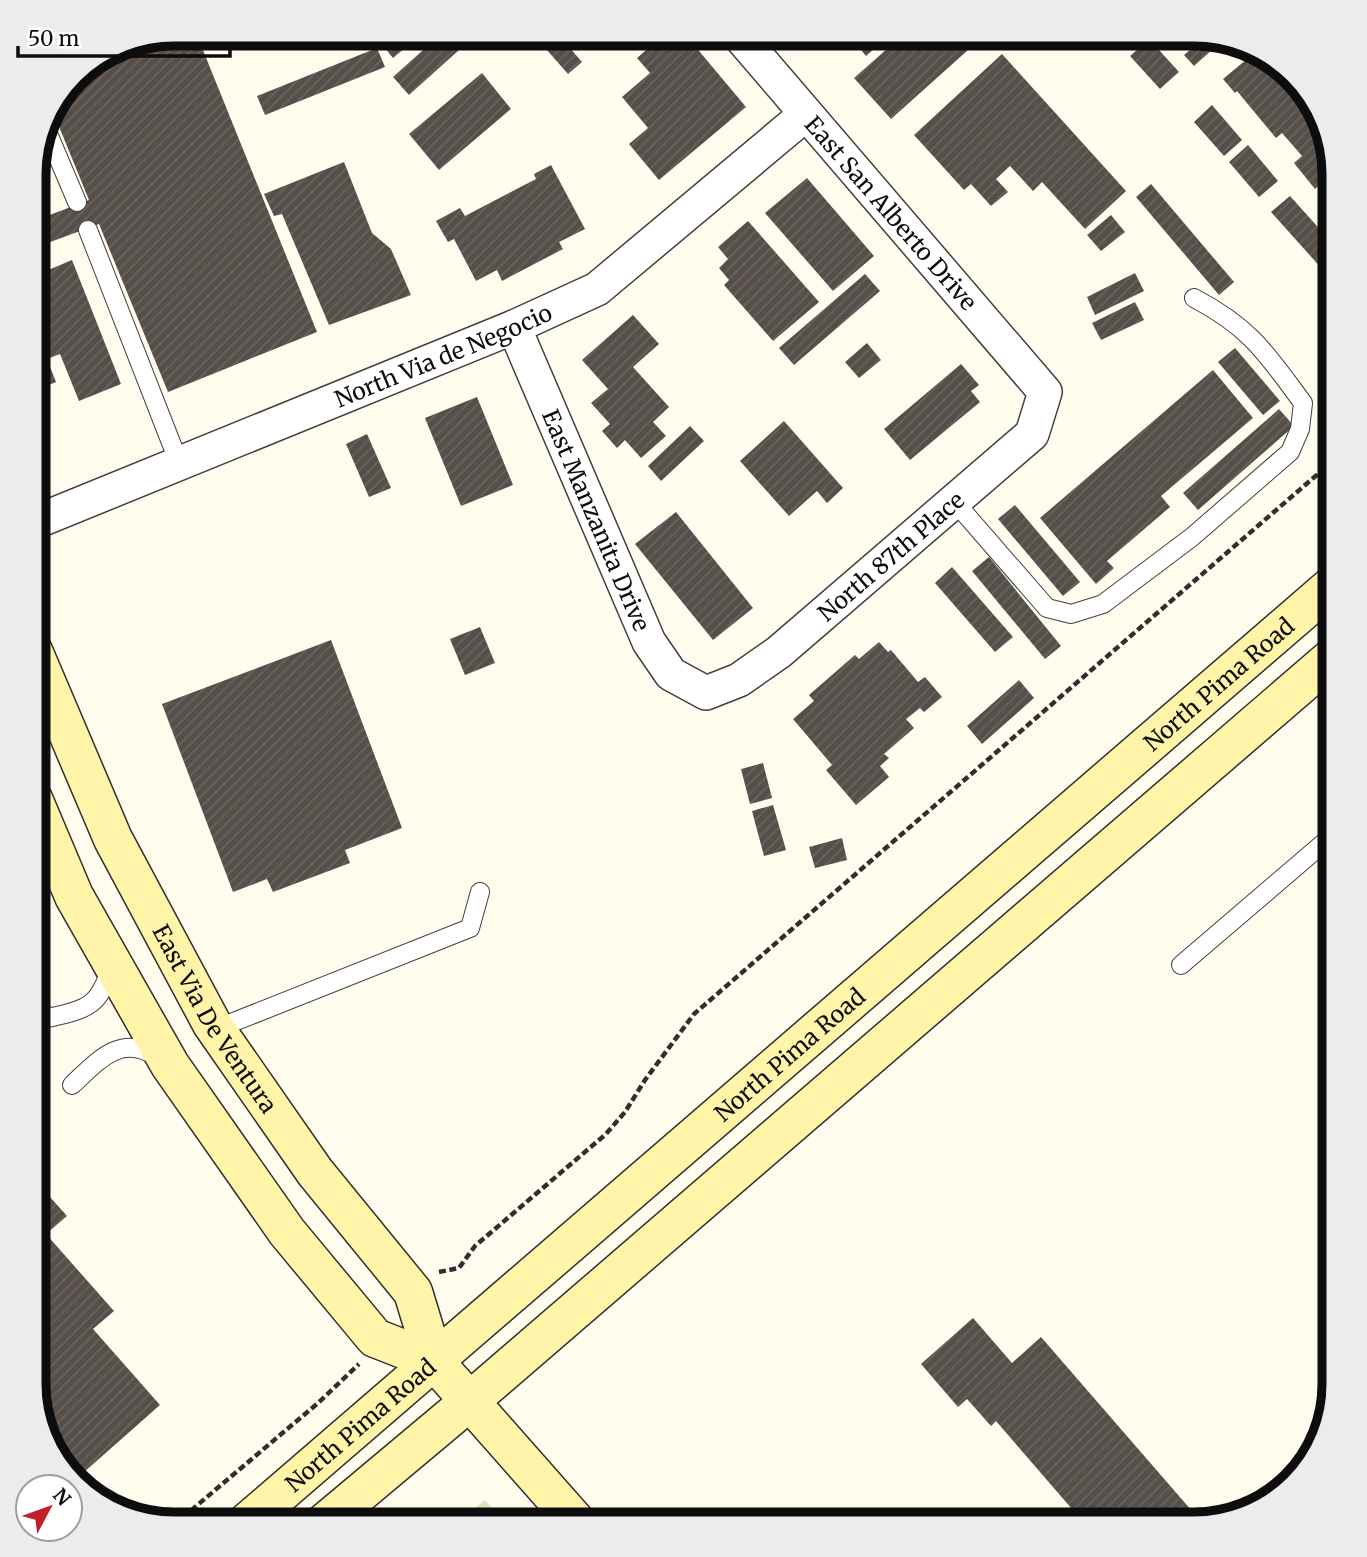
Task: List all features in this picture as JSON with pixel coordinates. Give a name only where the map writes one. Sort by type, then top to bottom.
[{"type":"main road","name":"North Pima Road","points":[[259,1512],[1322,593]]},
{"type":"main road","points":[[1290,621],[1322,604]]},
{"type":"main road","points":[[337,1512],[471,1400],[1322,666]]},
{"type":"main road","name":"East Via De Ventura","points":[[46,681],[113,838],[216,1029],[316,1172],[413,1292],[434,1361]]},
{"type":"main road","name":"East Via De Ventura","points":[[46,830],[74,896],[170,1065],[287,1232],[375,1338],[434,1361],[568,1512]]},
{"type":"street","name":"East San Alberto Drive","points":[[748,46],[1045,392]]},
{"type":"street","name":"North Via de Negocio","points":[[46,518],[513,327],[597,289],[806,114]]},
{"type":"street","name":"East Manzanita Drive","points":[[513,327],[649,642],[671,674],[706,693]]},
{"type":"street","name":"North 87th Place","points":[[706,693],[739,680],[779,652],[1032,434],[1045,392]]},
{"type":"lane","points":[[50,139],[77,202]]},
{"type":"lane","points":[[88,230],[179,463]]},
{"type":"lane","points":[[954,501],[1047,608],[1071,614],[1103,604],[1192,537],[1290,452],[1300,429],[1303,403],[1258,341],[1226,315],[1194,298]]},
{"type":"lane","points":[[1181,965],[1322,844]]},
{"type":"lane","points":[[216,1029],[470,929],[480,892]]},
{"type":"lane","points":[[46,1016],[48,1018],[93,1004],[104,993],[112,963]]},
{"type":"lane","points":[[72,1085],[96,1063],[129,1045],[142,1047],[170,1065]]},
{"type":"path","points":[[431,1274],[459,1268],[475,1246],[606,1134],[704,1005],[1322,470]]},
{"type":"path","points":[[189,1512],[353,1371],[358,1366],[362,1353]]},
{"type":"green space","points":[[485,1500],[496,1512],[469,1512]]},
{"type":"building","points":[[201,46],[317,332],[168,392],[99,224],[46,244],[46,216],[89,200],[57,121],[72,95],[95,72],[124,55],[156,47]]},
{"type":"building","points":[[383,46],[407,46],[393,58]]},
{"type":"building","points":[[428,46],[455,46],[459,50],[409,95],[393,77]]},
{"type":"building","points":[[543,46],[568,46],[582,62],[568,74]]},
{"type":"building","points":[[651,46],[695,46],[746,107],[659,180],[629,144],[648,128],[622,97],[650,73],[637,58]]},
{"type":"building","points":[[858,46],[877,46],[866,56]]},
{"type":"building","points":[[890,46],[972,46],[891,119],[854,78]]},
{"type":"building","points":[[1141,46],[1155,46],[1179,72],[1160,89],[1130,56]]},
{"type":"building","points":[[1194,46],[1215,47],[1194,66],[1184,55]]},
{"type":"building","points":[[377,48],[385,67],[265,115],[257,96]]},
{"type":"building","points":[[1002,54],[1126,191],[1085,229],[1042,182],[1033,191],[1010,166],[996,179],[1008,192],[991,206],[971,184],[964,190],[914,135]]},
{"type":"building","points":[[1248,58],[1265,67],[1290,89],[1300,102],[1315,132],[1322,183],[1315,189],[1294,163],[1302,156],[1282,133],[1276,138],[1237,91],[1235,93],[1223,79]]},
{"type":"building","points":[[482,73],[511,109],[439,170],[409,134]]},
{"type":"building","points":[[1212,105],[1242,140],[1224,156],[1194,122]]},
{"type":"building","points":[[1248,145],[1278,181],[1259,197],[1229,162]]},
{"type":"building","points":[[344,162],[372,233],[391,249],[411,295],[329,325],[282,214],[274,216],[264,194]]},
{"type":"building","points":[[551,165],[585,229],[559,242],[563,249],[502,281],[497,270],[476,281],[454,239],[448,242],[436,221],[460,208],[465,216],[536,179],[534,174]]},
{"type":"building","points":[[807,178],[874,256],[833,291],[765,213]]},
{"type":"building","points":[[1151,184],[1234,282],[1219,295],[1136,197]]},
{"type":"building","points":[[1290,196],[1322,232],[1322,269],[1271,212]]},
{"type":"building","points":[[1111,215],[1125,232],[1101,251],[1087,235]]},
{"type":"building","points":[[748,221],[819,302],[773,341],[724,285],[729,280],[719,268],[728,259],[718,247]]},
{"type":"building","points":[[72,260],[121,384],[79,401],[60,354],[47,359],[56,382],[46,386],[46,271]]},
{"type":"building","points":[[1135,273],[1144,291],[1095,315],[1087,297]]},
{"type":"building","points":[[865,274],[880,291],[794,365],[779,348]]},
{"type":"building","points":[[1135,302],[1144,320],[1101,340],[1092,323]]},
{"type":"building","points":[[633,315],[659,344],[633,367],[669,407],[653,422],[666,436],[641,458],[625,440],[617,448],[602,431],[610,424],[591,403],[608,389],[582,360]]},
{"type":"building","points":[[867,343],[881,360],[859,378],[845,362]]},
{"type":"building","points":[[1235,348],[1280,401],[1263,415],[1218,362]]},
{"type":"building","points":[[961,364],[979,385],[971,391],[980,402],[910,460],[884,429]]},
{"type":"building","points":[[1213,370],[1253,418],[1161,496],[1170,507],[1107,561],[1114,568],[1096,584],[1040,518]]},
{"type":"building","points":[[477,397],[513,485],[461,506],[425,418]]},
{"type":"building","points":[[1279,409],[1294,426],[1198,510],[1183,493]]},
{"type":"building","points":[[784,421],[843,488],[827,503],[817,491],[789,516],[740,461]]},
{"type":"building","points":[[690,426],[704,441],[661,481],[648,466]]},
{"type":"building","points":[[367,434],[391,488],[369,497],[346,444]]},
{"type":"building","points":[[1015,505],[1080,582],[1063,596],[998,519]]},
{"type":"building","points":[[676,512],[753,608],[713,640],[635,544]]},
{"type":"building","points":[[989,557],[1061,646],[1045,659],[972,571]]},
{"type":"building","points":[[952,567],[1013,637],[995,652],[935,583]]},
{"type":"building","points":[[480,627],[495,663],[465,675],[450,639]]},
{"type":"building","points":[[331,640],[402,828],[345,850],[350,863],[273,892],[267,879],[233,892],[162,704]]},
{"type":"building","points":[[879,642],[888,652],[891,650],[918,682],[925,677],[942,697],[924,712],[920,708],[906,719],[914,728],[884,754],[889,758],[880,766],[889,777],[856,805],[826,770],[832,765],[793,719],[814,701],[809,695],[855,655],[859,659]]},
{"type":"building","points":[[1019,680],[1034,698],[982,744],[967,726]]},
{"type":"building","points":[[763,763],[772,798],[750,804],[741,769]]},
{"type":"building","points":[[773,805],[786,850],[764,856],[752,811]]},
{"type":"building","points":[[842,838],[847,860],[815,868],[809,847]]},
{"type":"building","points":[[46,1193],[67,1216],[46,1234]]},
{"type":"building","points":[[46,1234],[114,1311],[93,1329],[160,1405],[82,1473],[72,1462],[55,1433],[48,1409]]},
{"type":"building","points":[[973,1318],[1012,1363],[1041,1337],[1192,1511],[1075,1512],[996,1421],[991,1426],[967,1399],[958,1407],[921,1364]]}]
